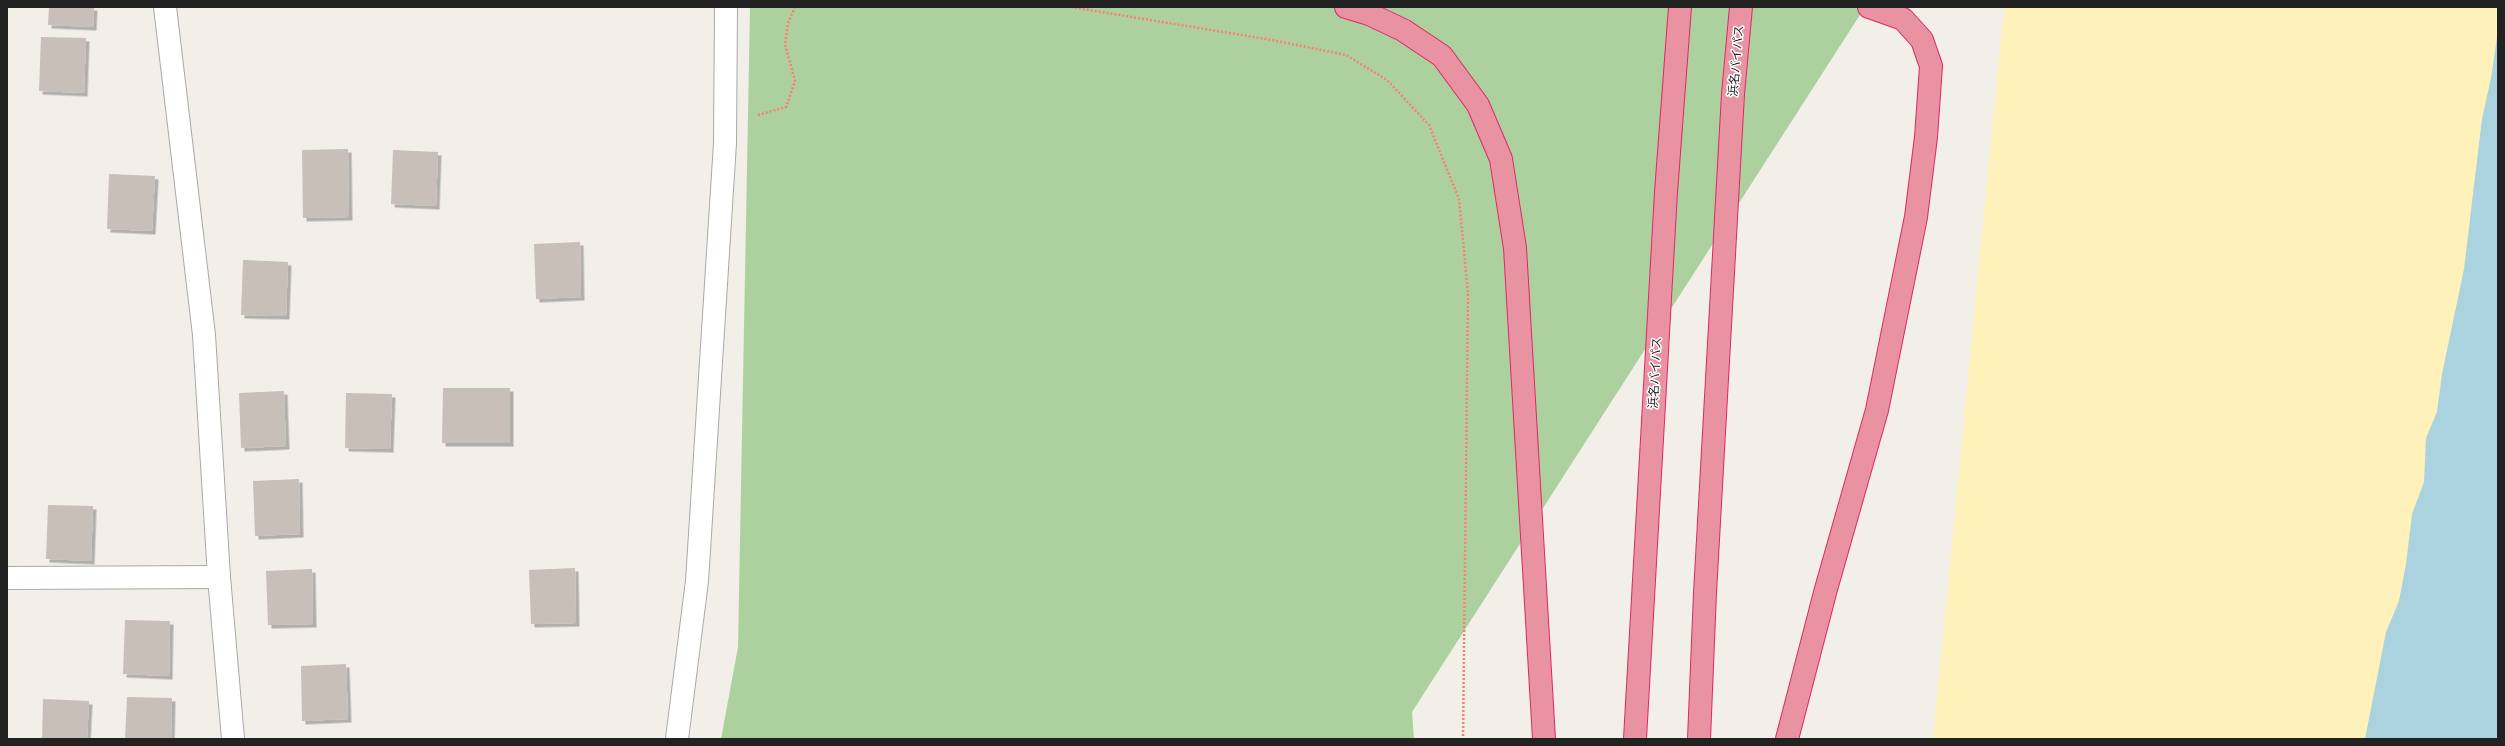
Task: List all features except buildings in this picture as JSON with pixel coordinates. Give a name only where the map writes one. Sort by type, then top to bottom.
[{"type":"highway","points":[[1346,7],[1369,14],[1403,30],[1442,56],[1478,105],[1501,158],[1515,248],[1544,739]]},
{"type":"highway","name":"浜名バイパス","points":[[1635,739],[1666,192],[1680,7]]},
{"type":"highway","name":"浜名バイパス","points":[[1699,739],[1705,585],[1733,94],[1741,7]]},
{"type":"highway","points":[[1787,739],[1826,588],[1877,410],[1916,217],[1926,137],[1931,66],[1922,40],[1902,19],[1869,7]]},
{"type":"street","points":[[165,7],[204,335],[218,577],[233,739]]},
{"type":"street","points":[[677,739],[697,581],[725,143],[726,7]]},
{"type":"street","points":[[7,578],[218,577]]},
{"type":"path","points":[[725,118],[758,114],[786,107],[795,81],[785,44],[788,23],[795,7]]},
{"type":"path","points":[[1071,7],[1272,40],[1346,55],[1387,80],[1429,125],[1458,198],[1468,294],[1463,739]]},
{"type":"green space","points":[[750,7],[1865,7],[1412,712],[1414,739],[721,739],[738,647]]},
{"type":"sand","points":[[2004,7],[2498,7],[2498,43],[2464,269],[2373,739],[1933,739]]},
{"type":"water","points":[[2498,30],[2498,739],[2365,739],[2386,632],[2399,601],[2406,564],[2412,514],[2424,482],[2426,438],[2437,412],[2442,374],[2464,269],[2482,119],[2491,78]]}]
